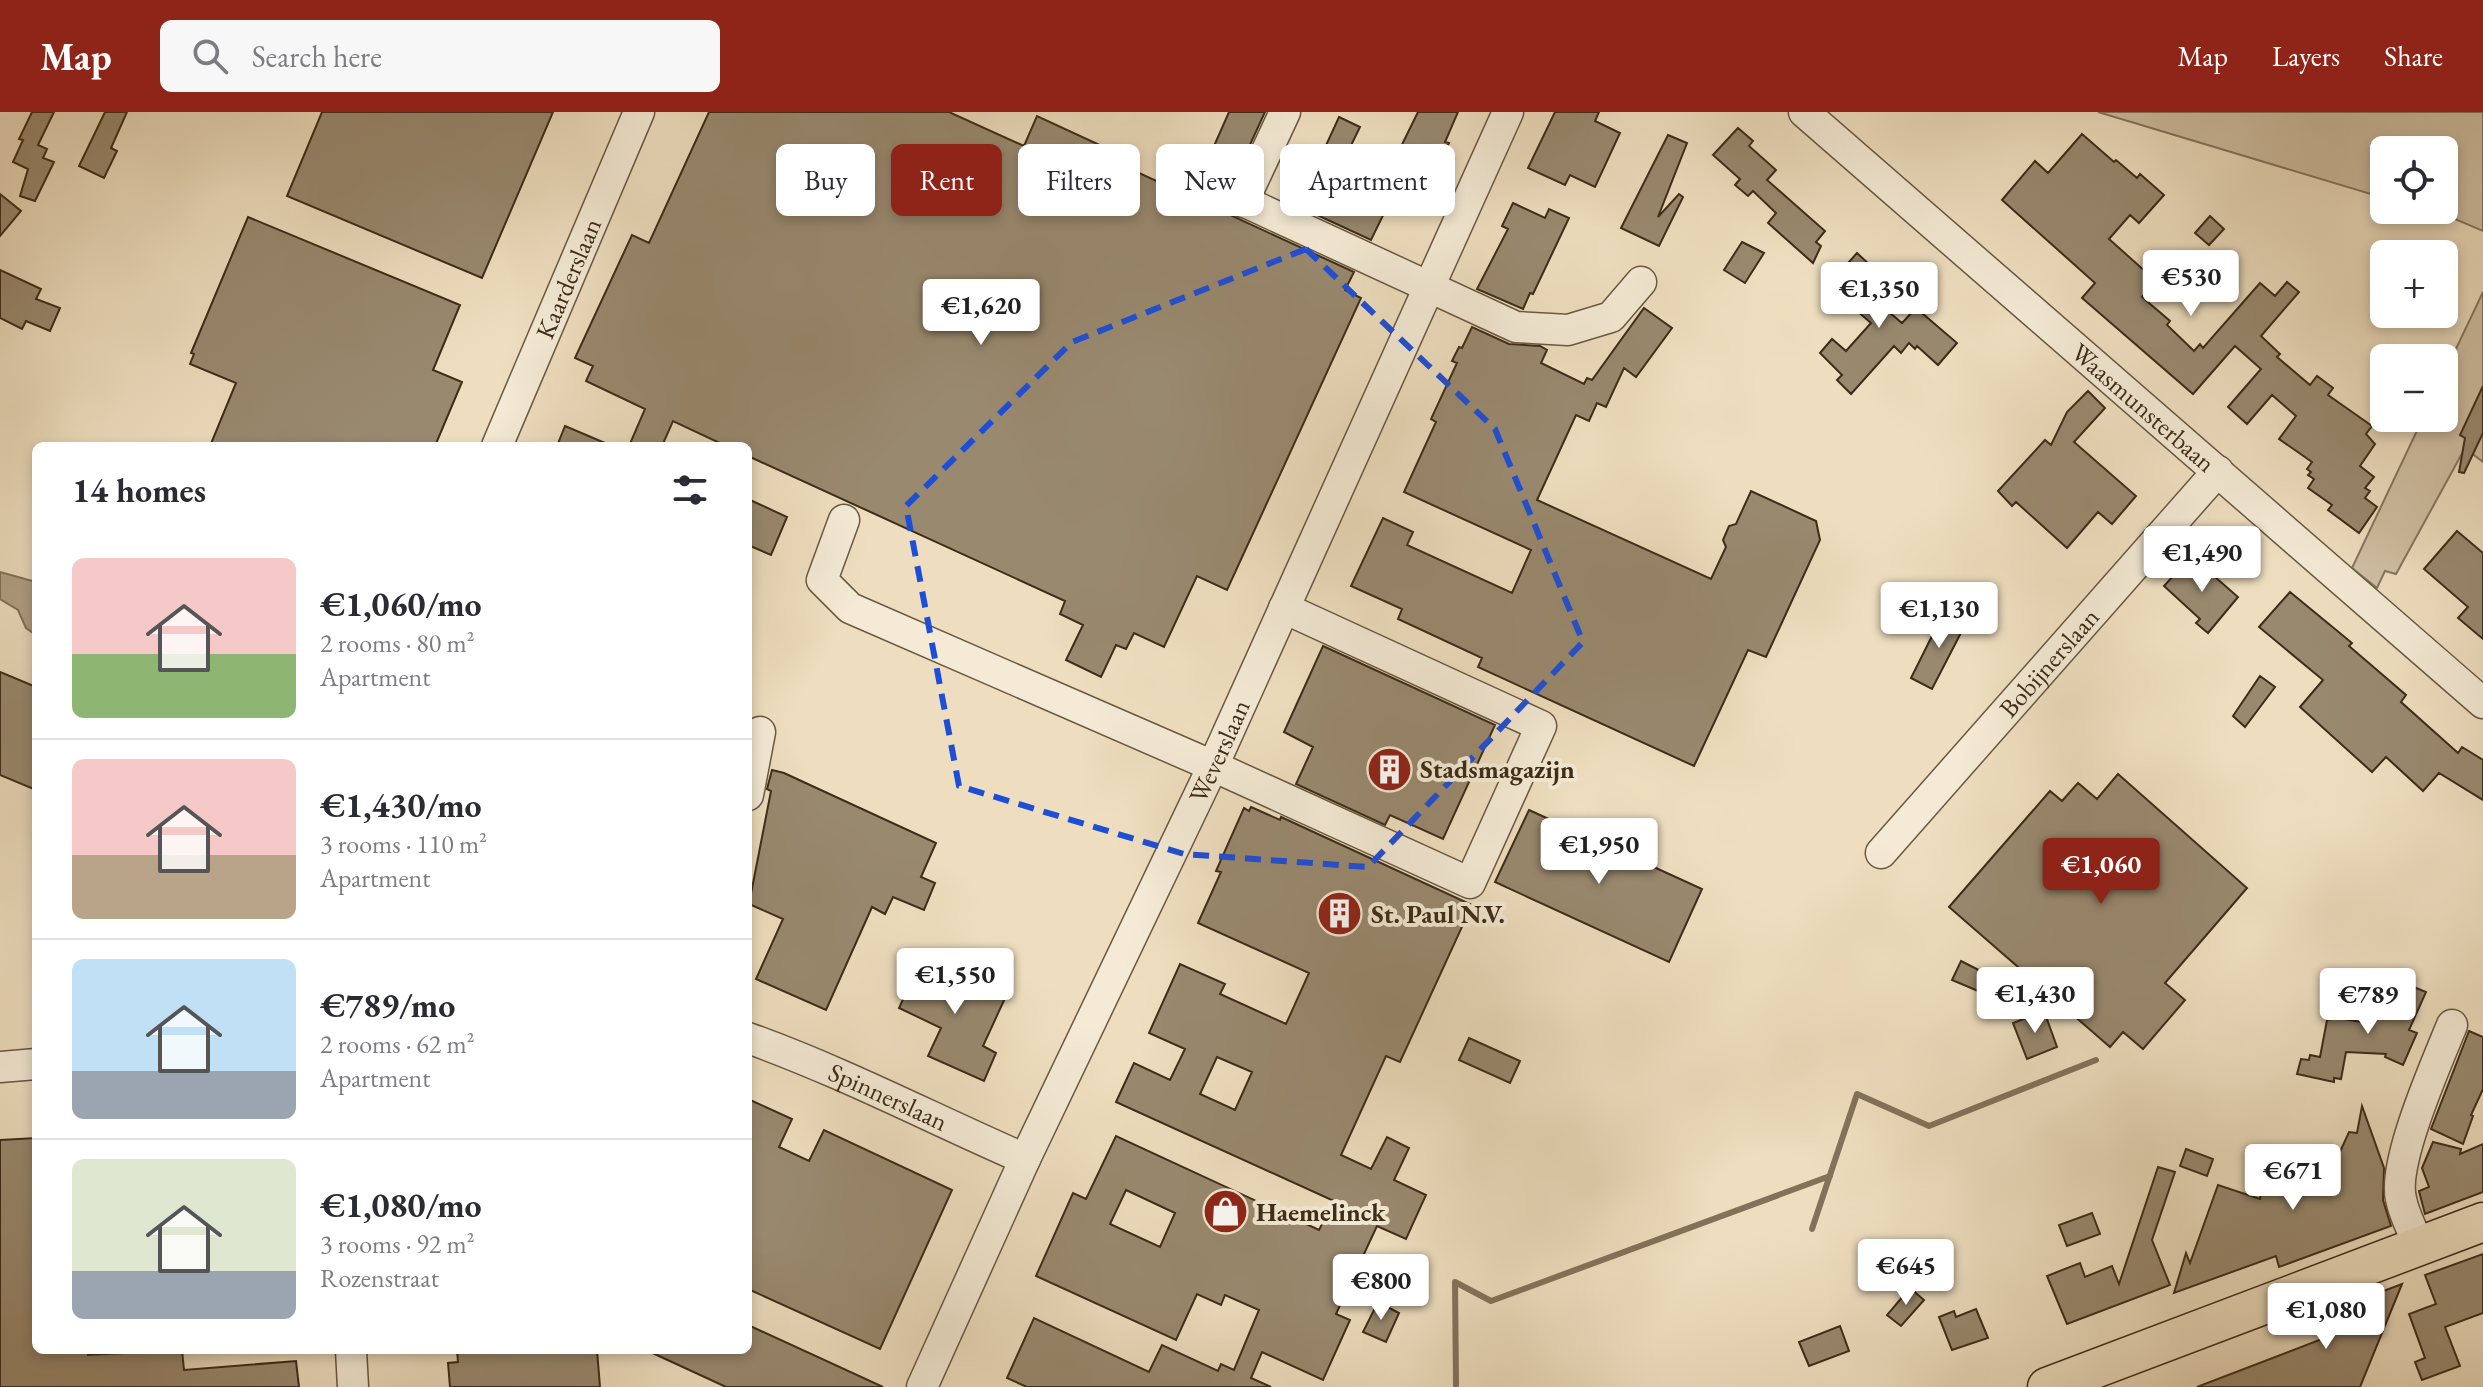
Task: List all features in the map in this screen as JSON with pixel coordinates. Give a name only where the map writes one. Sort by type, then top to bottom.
[{"type":"main road","points":[[2047,1387],[2483,1222]]},
{"type":"street","name":"Kaarderslaan","points":[[499,442],[639,112]]},
{"type":"street","points":[[1264,157],[1285,112]]},
{"type":"street","name":"Weverslaan","points":[[922,1387],[1025,1159],[1213,766],[1508,112]]},
{"type":"street","name":"Waasmunsterbaan","points":[[1804,112],[2483,703]]},
{"type":"street","points":[[1264,212],[1516,327],[1568,330],[1611,317],[1641,282]]},
{"type":"street","name":"Bobijnerslaan","points":[[1881,853],[2218,471]]},
{"type":"street","points":[[844,520],[822,580],[850,608],[1213,766],[1470,883],[1541,726],[1284,608]]},
{"type":"street","points":[[752,774],[760,732]]},
{"type":"street","points":[[2419,1246],[2400,1197],[2400,1180],[2419,1107],[2452,1025]]},
{"type":"street","name":"Spinnerslaan","points":[[752,1039],[808,1060],[1025,1159]]},
{"type":"street","points":[[0,1067],[32,1064]]},
{"type":"street","points":[[351,1354],[353,1387]]},
{"type":"highlighted area","points":[[1306,249],[1495,429],[1583,642],[1368,867],[1184,854],[959,786],[906,506],[1072,342]]},
{"type":"shaded area","points":[[2098,112],[2483,112],[2483,231],[2458,220],[2458,136],[2370,136],[2370,194]]},
{"type":"shaded area","points":[[2483,292],[2483,462],[2465,448],[2396,574],[2385,571],[2377,588],[2352,568],[2416,432],[2458,432],[2458,345]]},
{"type":"shaded area","points":[[0,572],[32,581],[32,632],[26,628],[18,610],[0,599]]},
{"type":"building","points":[[32,112],[54,112],[38,145],[47,149],[43,158],[54,162],[35,201],[20,196],[28,169],[13,162],[23,140],[19,139]]},
{"type":"building","points":[[105,112],[127,112],[111,148],[117,151],[104,178],[79,166]]},
{"type":"building","points":[[322,112],[553,112],[482,278],[287,196]]},
{"type":"building","points":[[709,112],[949,112],[1020,144],[1018,216],[1140,216],[1140,173],[1156,181],[1156,216],[1232,216],[1354,272],[1345,290],[1361,298],[1227,590],[1197,576],[1164,647],[1134,633],[1126,649],[1116,645],[1101,677],[1066,660],[1083,625],[1060,614],[1065,601],[752,458],[752,442],[718,442],[673,421],[664,442],[631,442],[645,409],[586,381],[593,366],[575,358],[632,235],[649,243]]},
{"type":"building","points":[[1229,112],[1265,112],[1250,144],[1215,144]]},
{"type":"building","points":[[1418,112],[1458,112],[1445,142],[1449,144],[1402,144]]},
{"type":"building","points":[[1555,112],[1599,112],[1595,121],[1620,133],[1595,187],[1570,175],[1565,185],[1528,168]]},
{"type":"building","points":[[1037,116],[1098,144],[1025,144]]},
{"type":"building","points":[[1339,117],[1360,127],[1352,144],[1327,144]]},
{"type":"building","points":[[1738,128],[1753,141],[1749,146],[1776,170],[1767,180],[1825,231],[1816,242],[1821,246],[1813,263],[1768,223],[1776,213],[1753,191],[1748,196],[1735,185],[1740,179],[1713,155]]},
{"type":"building","points":[[2082,134],[2114,162],[2116,160],[2137,178],[2140,174],[2164,195],[2139,223],[2130,215],[2109,239],[2156,281],[2142,297],[2170,321],[2167,325],[2194,351],[2200,344],[2203,348],[2260,283],[2275,296],[2287,282],[2299,292],[2261,336],[2280,354],[2277,357],[2310,385],[2317,376],[2333,388],[2328,395],[2370,425],[2366,434],[2375,444],[2360,466],[2374,477],[2365,488],[2370,491],[2365,498],[2377,507],[2359,533],[2328,510],[2332,505],[2308,488],[2314,479],[2308,475],[2311,472],[2307,469],[2312,462],[2279,439],[2296,416],[2272,395],[2247,424],[2228,407],[2261,369],[2235,346],[2193,394],[2082,298],[2095,283],[2002,200],[2035,161],[2048,173]]},
{"type":"building","points":[[1668,135],[1687,143],[1658,217],[1679,194],[1683,197],[1659,246],[1621,228]]},
{"type":"building","points":[[0,194],[21,211],[0,236]]},
{"type":"building","points":[[1513,203],[1545,218],[1549,209],[1569,218],[1523,309],[1477,289],[1508,229],[1502,226]]},
{"type":"building","points":[[1319,216],[1383,216],[1371,240]]},
{"type":"building","points":[[2210,216],[2224,229],[2209,245],[2195,233]]},
{"type":"building","points":[[248,217],[460,305],[433,370],[462,382],[437,442],[212,442],[236,383],[190,364],[194,354],[191,353]]},
{"type":"building","points":[[1742,242],[1764,253],[1745,283],[1724,270]]},
{"type":"building","points":[[1857,253],[1871,266],[1865,273],[1874,281],[1871,284],[1883,293],[1876,301],[1902,323],[1916,308],[1957,343],[1938,365],[1917,346],[1915,349],[1909,343],[1901,353],[1894,346],[1851,394],[1837,380],[1842,375],[1820,353],[1832,339],[1846,351],[1871,323],[1840,296],[1844,290],[1833,280]]},
{"type":"building","points":[[0,270],[41,289],[36,299],[60,308],[50,331],[26,321],[22,329],[0,318]]},
{"type":"building","points":[[1644,308],[1672,328],[1636,377],[1624,368],[1606,407],[1597,403],[1589,421],[1576,415],[1537,500],[1711,579],[1726,547],[1723,540],[1729,526],[1736,524],[1751,491],[1816,521],[1820,540],[1766,657],[1748,650],[1694,766],[1478,667],[1482,658],[1398,619],[1402,609],[1351,586],[1383,518],[1413,532],[1407,545],[1512,593],[1531,550],[1404,492],[1436,422],[1431,419],[1457,363],[1452,361],[1472,327],[1509,344],[1540,346],[1547,350],[1541,363],[1584,384],[1587,378],[1592,380]]},
{"type":"building","points":[[2483,386],[2483,433],[2464,473],[2459,472],[2465,438],[2460,435]]},
{"type":"building","points":[[2088,391],[2105,408],[2074,442],[2136,496],[2112,524],[2098,512],[2067,548],[2016,502],[2012,506],[1998,491],[2045,440],[2051,445],[2067,412]]},
{"type":"building","points":[[565,426],[603,442],[559,442]]},
{"type":"building","points":[[752,501],[787,517],[771,555],[752,547]]},
{"type":"building","points":[[2457,531],[2483,553],[2483,639],[2458,618],[2468,607],[2424,569]]},
{"type":"building","points":[[2186,562],[2192,568],[2198,562],[2238,597],[2208,633],[2196,623],[2200,619],[2164,586]]},
{"type":"building","points":[[2290,592],[2352,643],[2349,646],[2406,695],[2401,702],[2458,753],[2462,747],[2483,760],[2483,800],[2439,773],[2423,791],[2386,757],[2372,772],[2300,707],[2323,680],[2259,627]]},
{"type":"building","points":[[1945,610],[1966,623],[1932,689],[1911,678]]},
{"type":"building","name":"Stadsmagazijn","points":[[1323,646],[1495,725],[1443,839],[1390,815],[1385,825],[1296,784],[1313,747],[1284,732]]},
{"type":"building","points":[[0,672],[32,685],[32,788],[0,775]]},
{"type":"building","points":[[2260,676],[2275,687],[2245,727],[2233,716]]},
{"type":"building","points":[[772,770],[784,773],[936,843],[921,877],[935,883],[924,910],[893,897],[885,914],[872,907],[826,1010],[756,979],[783,919],[752,905],[752,889],[771,791],[767,789]]},
{"type":"building","points":[[2118,774],[2247,888],[2165,983],[2185,1000],[2143,1049],[2123,1032],[2110,1047],[1949,907],[2050,791],[2062,801],[2078,783],[2097,799]]},
{"type":"building","points":[[1251,807],[1280,820],[1281,817],[1472,905],[1400,1062],[1386,1056],[1341,1155],[1371,1169],[1387,1137],[1409,1148],[1394,1180],[1426,1195],[1406,1239],[1377,1226],[1336,1314],[1350,1320],[1323,1380],[1262,1352],[1251,1378],[1271,1387],[1027,1387],[1007,1378],[1034,1318],[1149,1372],[1162,1345],[1218,1371],[1221,1364],[1234,1370],[1259,1310],[1225,1295],[1221,1305],[1197,1294],[1176,1340],[1036,1276],[1073,1193],[1086,1199],[1116,1136],[1319,1230],[1334,1201],[1116,1102],[1134,1063],[1170,1080],[1185,1049],[1149,1033],[1180,964],[1225,984],[1220,994],[1286,1024],[1309,973],[1198,923],[1221,872],[1216,871],[1244,808],[1249,811]],"holes":[[[1217,1057],[1252,1072],[1235,1110],[1200,1094]],[[1126,1190],[1175,1213],[1160,1247],[1110,1224]]]},
{"type":"building","points":[[1529,810],[1702,889],[1669,962],[1495,882]]},
{"type":"building","points":[[922,958],[1006,996],[983,1046],[996,1053],[984,1081],[928,1056],[941,1028],[899,1008]]},
{"type":"building","points":[[1961,961],[2012,987],[2004,1002],[1952,980]]},
{"type":"building","points":[[2399,981],[2426,992],[2409,1030],[2417,1033],[2403,1065],[2385,1057],[2386,1054],[2346,1052],[2341,1079],[2334,1078],[2334,1082],[2297,1074],[2301,1059],[2309,1060],[2310,1055],[2320,1057],[2327,1020],[2338,1018],[2373,1024],[2374,1016],[2383,1019]]},
{"type":"building","points":[[2044,1011],[2057,1047],[2027,1059],[2013,1023]]},
{"type":"building","points":[[2469,1031],[2483,1037],[2483,1089],[2463,1144],[2431,1129]]},
{"type":"building","points":[[1469,1038],[1520,1061],[1510,1083],[1459,1060]]},
{"type":"building","points":[[752,1101],[792,1119],[779,1147],[809,1161],[824,1130],[952,1190],[880,1349],[752,1291]]},
{"type":"building","points":[[2362,1106],[2384,1168],[2383,1200],[2391,1226],[2279,1267],[2276,1256],[2174,1293],[2186,1253],[2190,1263],[2218,1185],[2260,1199],[2270,1159],[2299,1167],[2302,1151],[2326,1157],[2322,1191],[2349,1132],[2357,1133]]},
{"type":"building","points":[[32,1138],[32,1354],[182,1354],[184,1370],[296,1361],[299,1387],[0,1387],[0,1140]]},
{"type":"building","points":[[2433,1142],[2461,1149],[2460,1154],[2483,1144],[2483,1192],[2425,1214],[2419,1191],[2429,1187],[2422,1168]]},
{"type":"building","points":[[2186,1149],[2213,1159],[2207,1176],[2180,1166]]},
{"type":"building","points":[[2158,1167],[2175,1172],[2152,1240],[2170,1285],[2067,1324],[2047,1276],[2080,1263],[2085,1277],[2112,1266],[2119,1284]]},
{"type":"building","points":[[2092,1213],[2100,1234],[2067,1246],[2059,1225]]},
{"type":"building","points":[[2483,1254],[2483,1313],[2445,1327],[2460,1366],[2422,1380],[2415,1362],[2425,1358],[2409,1314],[2436,1304],[2425,1275]]},
{"type":"building","points":[[2402,1284],[2360,1387],[2197,1387],[2330,1336],[2325,1318],[2335,1314],[2333,1310]]},
{"type":"building","points":[[1910,1288],[1924,1300],[1901,1326],[1887,1315]]},
{"type":"building","points":[[1378,1302],[1399,1313],[1386,1342],[1363,1332]]},
{"type":"building","points":[[1976,1309],[1988,1338],[1952,1350],[1939,1317],[1954,1311],[1956,1317]]},
{"type":"building","points":[[1840,1326],[1849,1351],[1809,1366],[1799,1342]]},
{"type":"building","points":[[752,1327],[883,1387],[726,1387],[655,1354],[752,1354]]},
{"type":"building","points":[[457,1354],[597,1354],[600,1387],[450,1387],[448,1363],[458,1362]]},
{"type":"waterway","points":[[1812,1229],[1857,1094],[1929,1126],[2096,1060]]},
{"type":"waterway","points":[[1456,1385],[1455,1282],[1491,1301],[1830,1176]]},
{"type":"place","name":"Stadsmagazijn","points":[[1389,769]]},
{"type":"place","name":"St. Paul N.V.","points":[[1340,914]]},
{"type":"place","name":"Haemelinck","points":[[1225,1212]]}]
